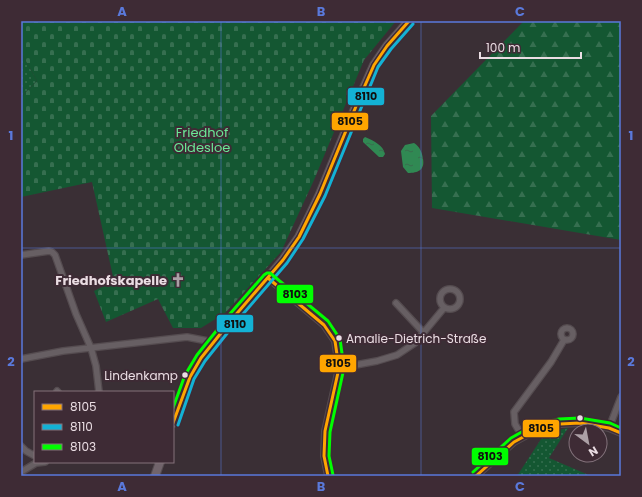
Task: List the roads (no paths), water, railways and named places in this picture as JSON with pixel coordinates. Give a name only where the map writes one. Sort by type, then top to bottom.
[{"type":"main road","points":[[174,419],[190,377],[201,358],[283,260],[299,237],[310,217],[374,65],[387,46],[408,21]]},
{"type":"main road","points":[[155,476],[160,463]]},
{"type":"street","points":[[21,255],[45,251],[52,252],[58,262],[72,304],[91,348],[96,366],[99,391]]},
{"type":"street","points":[[268,278],[324,325],[335,341],[339,368],[325,431],[324,456],[328,476]]},
{"type":"street","points":[[396,303],[423,332]]},
{"type":"street","points":[[339,368],[377,361],[397,355],[414,343],[444,308]]},
{"type":"street","points":[[21,359],[63,350],[187,337],[213,342]]},
{"type":"street","points":[[522,436],[515,424],[514,412],[551,362],[564,340]]},
{"type":"street","points":[[609,428],[620,400]]},
{"type":"street","points":[[476,476],[514,442],[522,436],[538,429],[560,424],[580,423],[609,428],[621,433]]},
{"type":"street","points":[[21,446],[34,455]]},
{"type":"street","points":[[21,472],[36,463]]},
{"type":"water","points":[[365,137],[375,142],[382,148],[385,154],[383,157],[379,157],[363,142]]},
{"type":"water","points":[[414,143],[418,146],[421,152],[423,166],[418,171],[408,173],[403,167],[401,151],[405,145]]},
{"type":"place","name":"Friedhofskapelle","points":[[178,280]]},
{"type":"place","name":"Amalie-Dietrich-Straße","points":[[339,338]]},
{"type":"place","name":"Lindenkamp","points":[[185,375]]},
{"type":"park label","name":"Friedhof Oldesloe","points":[[202,140]]}]
